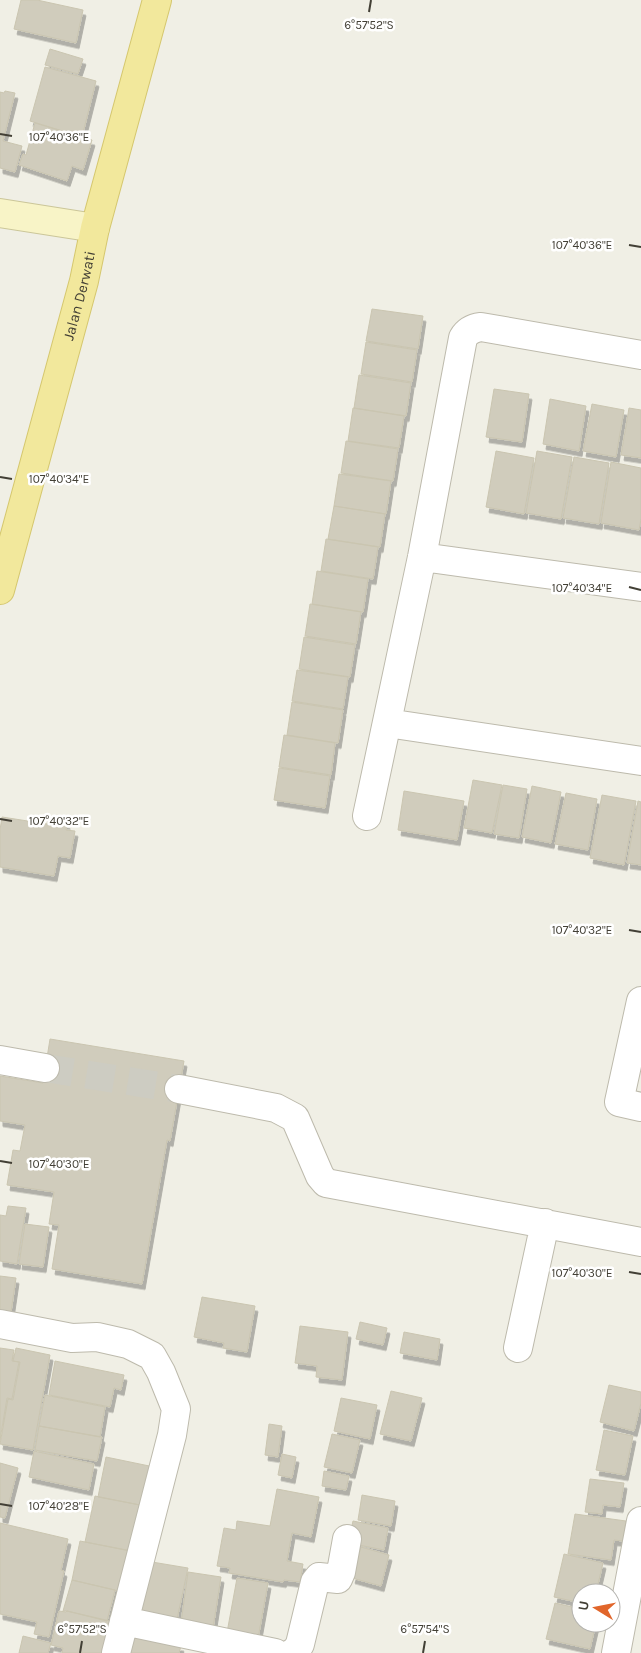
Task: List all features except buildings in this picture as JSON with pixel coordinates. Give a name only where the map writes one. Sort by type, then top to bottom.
[{"type":"main road","name":"Jalan Derwati","points":[[0,590],[158,0]]},
{"type":"street","points":[[0,213],[94,235]]},
{"type":"street","points":[[367,816],[422,557],[463,338],[467,332],[481,327],[641,355]]},
{"type":"street","points":[[422,557],[641,587]]},
{"type":"street","points":[[387,724],[641,761]]},
{"type":"street","points":[[641,1001],[619,1102],[641,1107]]},
{"type":"street","points":[[0,1060],[45,1068]]},
{"type":"street","points":[[179,1089],[276,1108],[296,1118],[320,1176],[326,1183],[641,1242]]},
{"type":"street","points":[[518,1348],[544,1223]]},
{"type":"street","points":[[0,1324],[72,1338],[97,1337],[128,1344],[152,1356],[161,1372],[176,1409],[172,1435],[116,1653]]},
{"type":"street","points":[[616,1653],[641,1521]]},
{"type":"street","points":[[292,1653],[296,1651],[300,1644],[315,1582],[319,1577],[338,1579],[347,1539]]},
{"type":"street","points":[[124,1621],[275,1653]]},
{"type":"tunnel","points":[[45,1068],[179,1089]]}]
